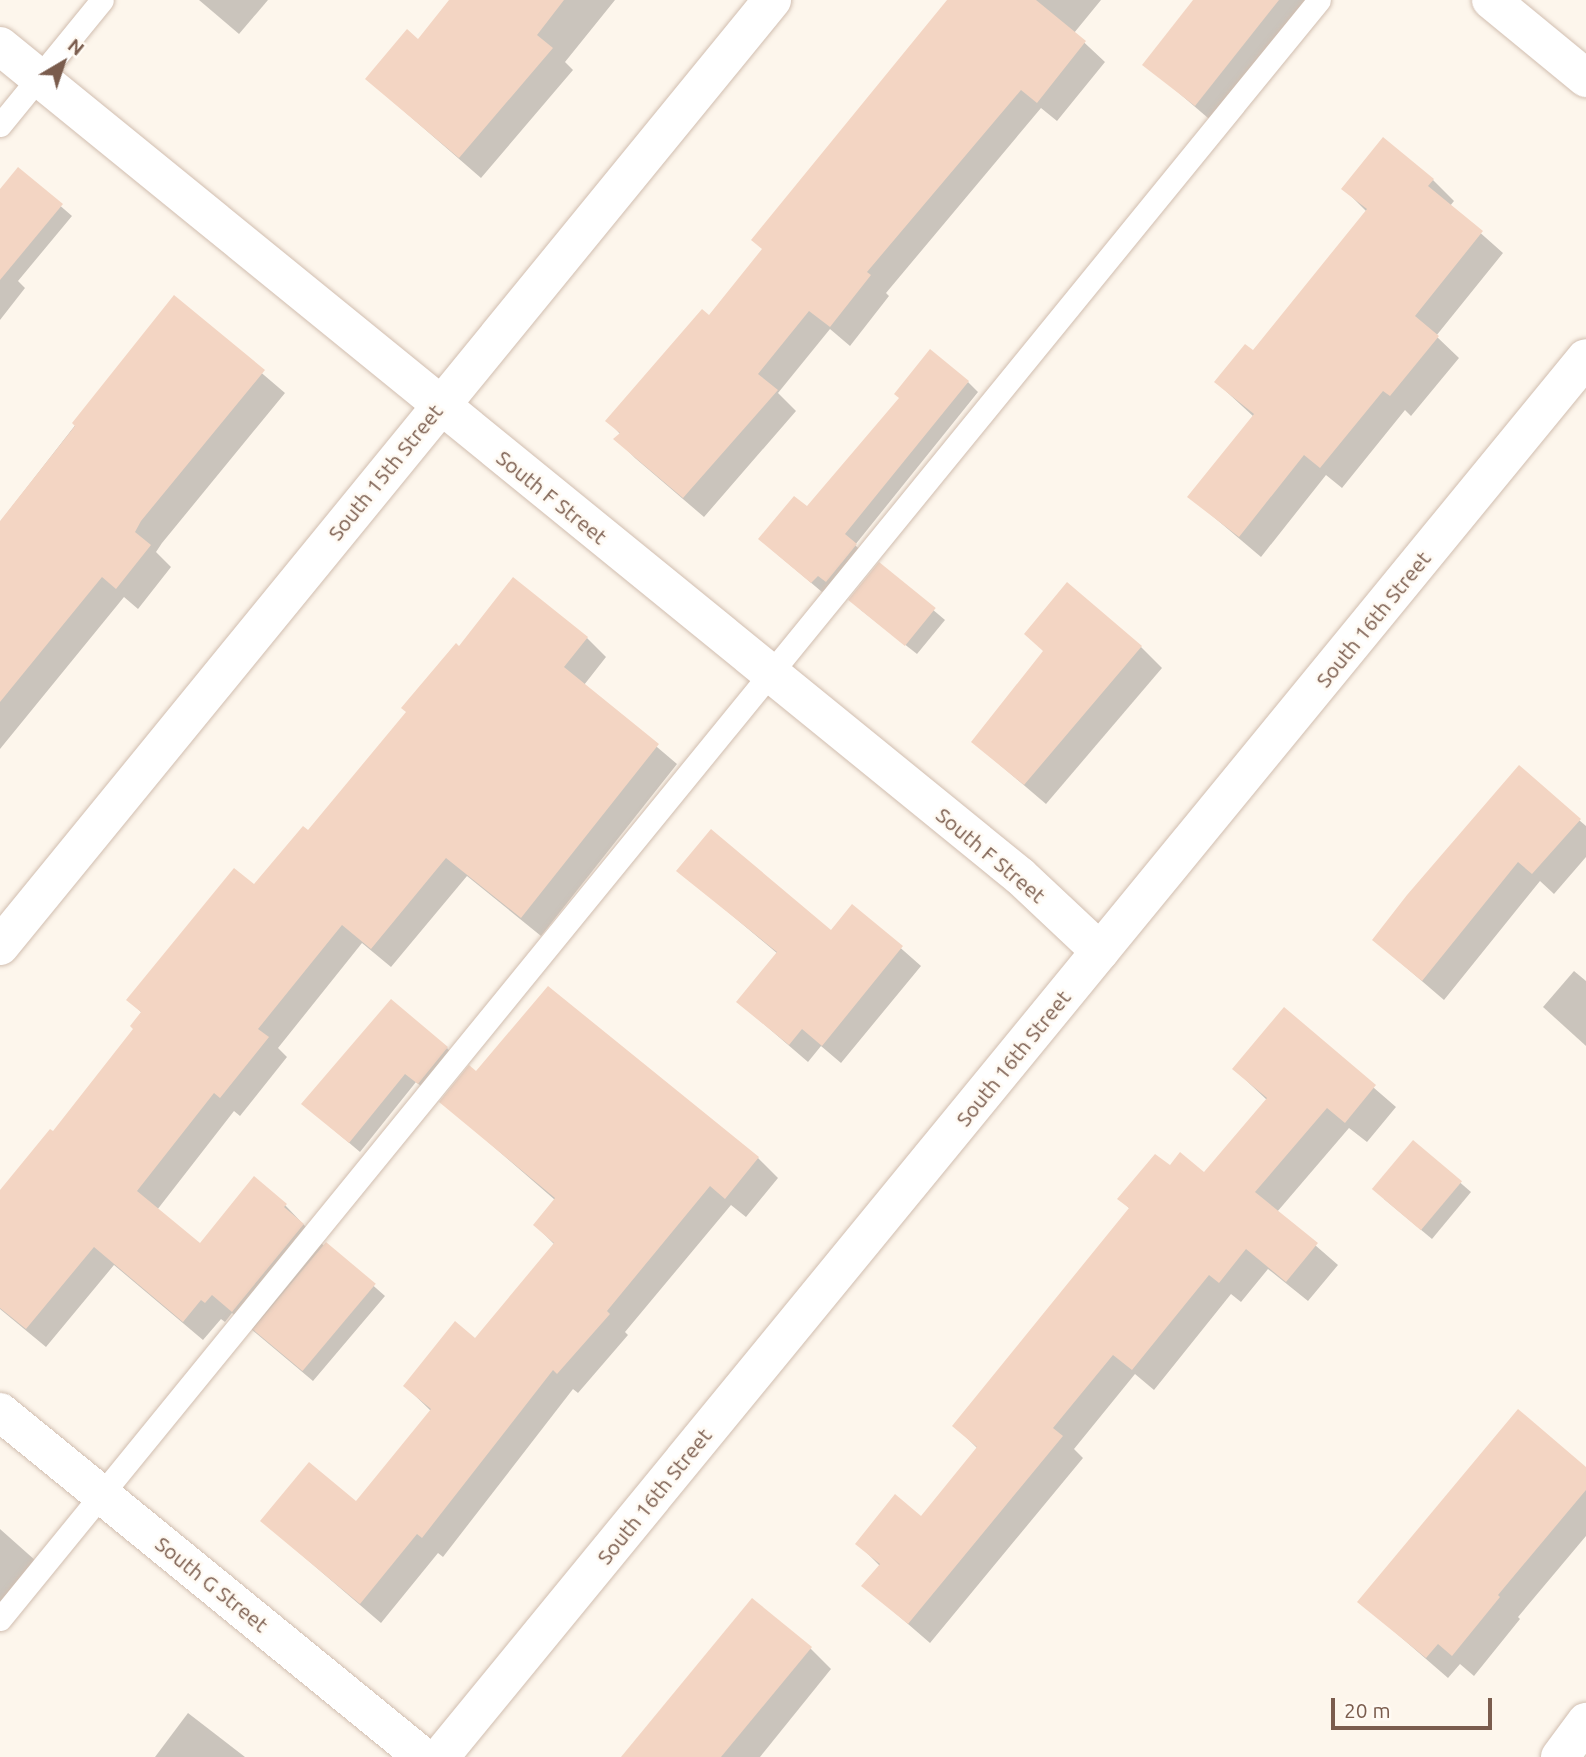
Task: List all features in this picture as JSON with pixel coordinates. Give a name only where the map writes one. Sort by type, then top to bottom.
[{"type":"street","name":"South 15th Street","points":[[0,946],[772,0]]},
{"type":"street","points":[[1491,0],[1586,78]]},
{"type":"street","name":"South F Street","points":[[0,46],[1020,876],[1100,951]]},
{"type":"street","name":"South 16th Street","points":[[440,1757],[1586,358]]},
{"type":"street","name":"South G Street","points":[[0,1412],[423,1757]]},
{"type":"street","points":[[1560,1757],[1586,1722]]},
{"type":"lane","points":[[0,125],[102,0]]},
{"type":"lane","points":[[0,1619],[103,1496],[1319,0]]},
{"type":"building","points":[[449,0],[564,0],[537,35],[553,48],[459,158],[365,79],[407,29],[418,39]]},
{"type":"building","points":[[947,0],[1036,0],[1086,41],[1037,103],[1021,90],[867,272],[871,275],[830,327],[809,311],[758,374],[778,390],[683,498],[613,439],[620,433],[605,421],[702,309],[709,315],[762,249],[751,240]]},
{"type":"building","points":[[1193,0],[1279,0],[1195,106],[1142,65]]},
{"type":"building","points":[[1383,137],[1434,179],[1428,186],[1483,231],[1415,316],[1439,336],[1390,396],[1383,391],[1320,468],[1304,455],[1239,537],[1187,497],[1254,414],[1214,382],[1245,344],[1253,350],[1367,209],[1341,189]]},
{"type":"building","points":[[18,167],[63,204],[0,280],[0,189]]},
{"type":"building","points":[[174,295],[265,370],[141,521],[135,532],[151,545],[116,589],[102,577],[0,702],[0,521],[75,426],[72,423]]},
{"type":"building","points":[[930,349],[969,381],[845,534],[857,544],[826,582],[818,576],[811,583],[758,539],[794,496],[807,506],[899,398],[894,394]]},
{"type":"building","points":[[879,562],[936,608],[905,646],[848,600]]},
{"type":"building","points":[[513,577],[588,637],[564,667],[659,744],[521,918],[446,858],[371,949],[342,925],[258,1029],[269,1037],[220,1098],[214,1093],[137,1191],[200,1243],[254,1176],[287,1204],[284,1207],[304,1224],[232,1312],[212,1295],[205,1303],[201,1300],[183,1322],[94,1247],[26,1329],[0,1308],[0,1190],[50,1129],[53,1131],[133,1029],[130,1026],[141,1012],[126,1000],[234,868],[254,884],[303,826],[308,830],[406,712],[401,708],[456,643],[459,646]]},
{"type":"building","points":[[1067,582],[1142,646],[1024,785],[971,742],[1043,651],[1024,634]]},
{"type":"building","points":[[1519,765],[1581,819],[1532,874],[1518,862],[1422,981],[1372,940],[1407,895]]},
{"type":"building","points":[[711,829],[831,930],[852,904],[903,946],[822,1046],[802,1029],[789,1045],[736,1002],[777,952],[676,871]]},
{"type":"building","points":[[548,986],[759,1157],[725,1199],[710,1186],[607,1311],[610,1314],[557,1374],[553,1370],[422,1538],[417,1534],[360,1604],[260,1521],[309,1462],[356,1501],[431,1409],[403,1386],[455,1321],[475,1338],[554,1243],[533,1225],[555,1198],[439,1102],[469,1065],[476,1071]]},
{"type":"building","points":[[391,999],[448,1047],[418,1084],[405,1074],[349,1143],[301,1104]]},
{"type":"building","points":[[1284,1007],[1376,1085],[1345,1123],[1327,1108],[1255,1192],[1318,1243],[1286,1282],[1246,1249],[1219,1283],[1209,1275],[1132,1370],[1113,1355],[1053,1428],[1063,1436],[908,1624],[861,1586],[880,1564],[855,1544],[895,1494],[921,1516],[977,1447],[952,1426],[1129,1208],[1117,1199],[1155,1154],[1170,1165],[1180,1152],[1204,1172],[1267,1098],[1232,1069]]},
{"type":"building","points":[[1413,1140],[1462,1181],[1421,1230],[1372,1189]]},
{"type":"building","points":[[326,1242],[376,1284],[303,1371],[253,1329]]},
{"type":"building","points":[[1518,1409],[1586,1467],[1586,1490],[1498,1595],[1500,1597],[1452,1656],[1438,1644],[1426,1658],[1357,1602]]},
{"type":"building","points":[[752,1598],[812,1647],[721,1757],[621,1757]]}]
